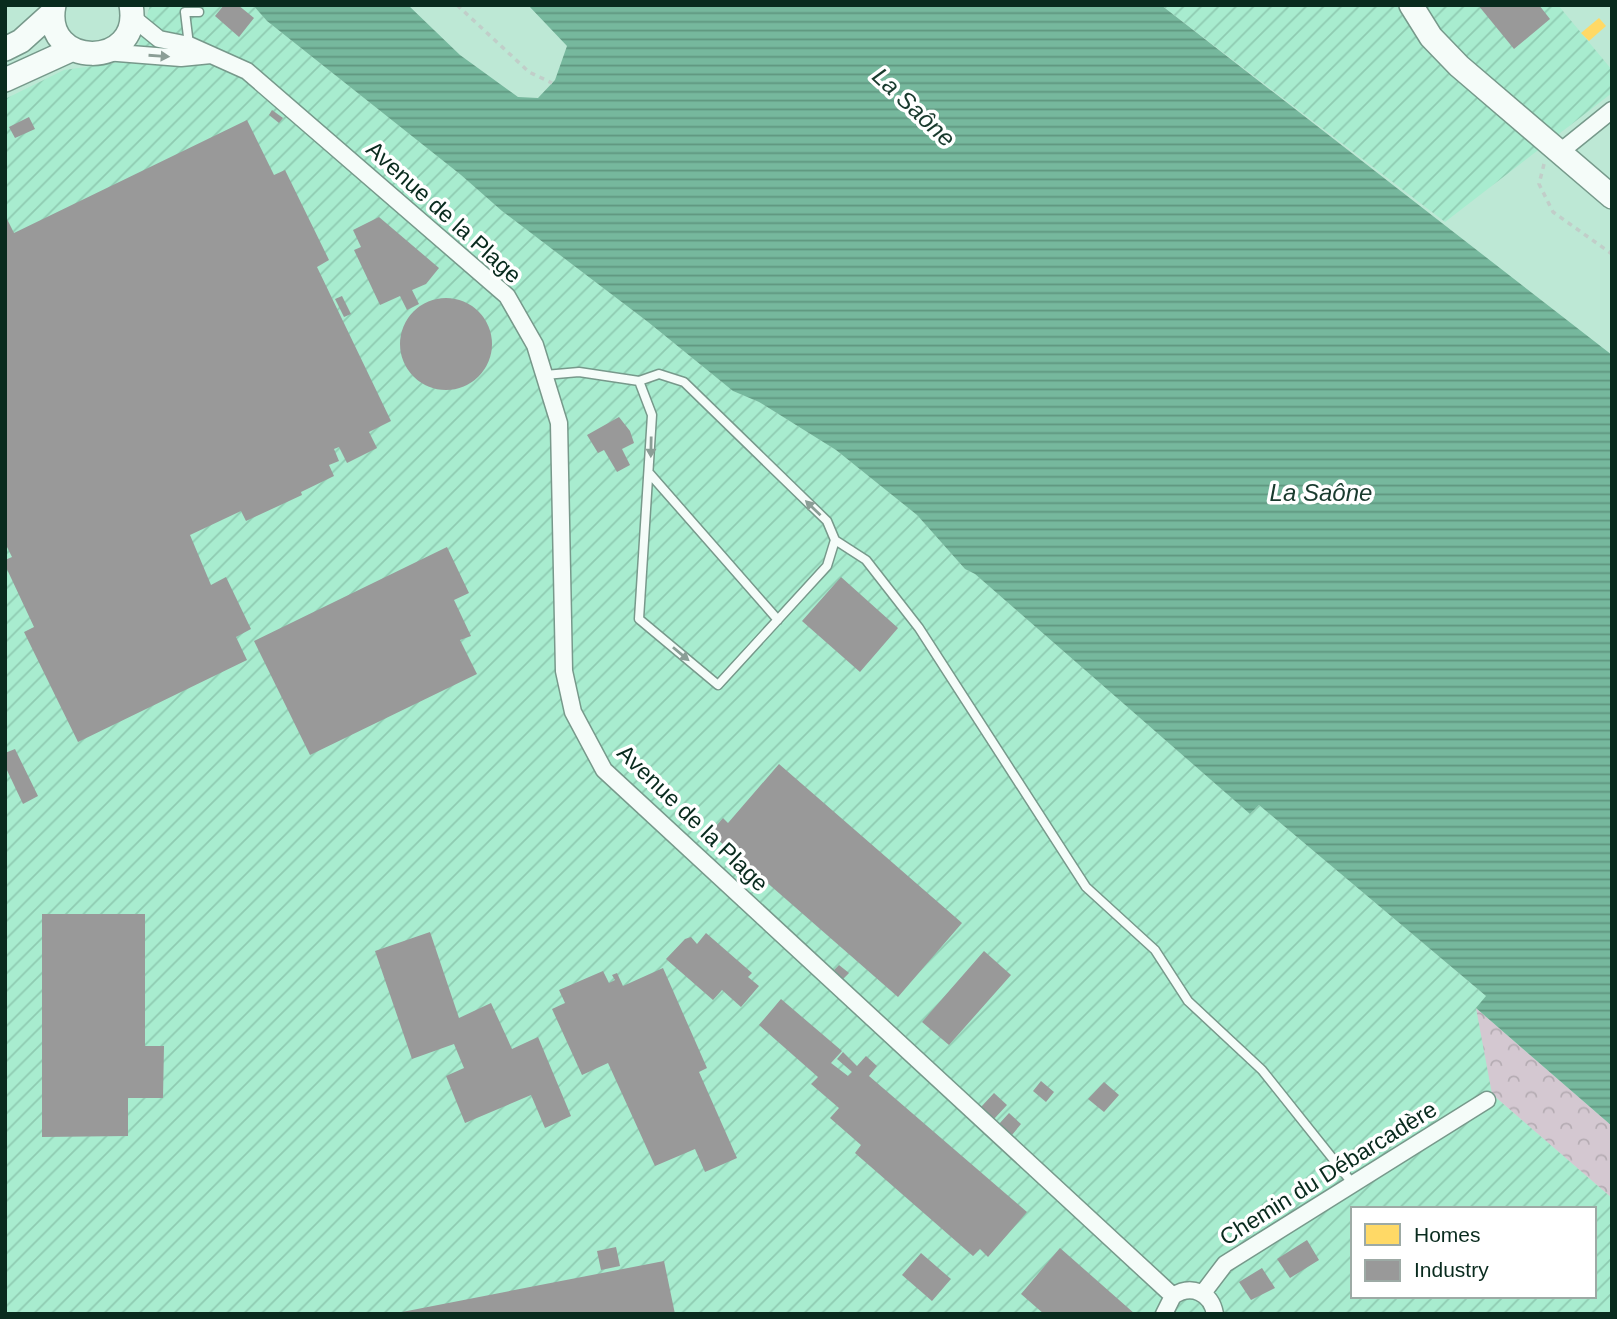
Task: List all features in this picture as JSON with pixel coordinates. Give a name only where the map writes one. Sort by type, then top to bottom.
[{"type":"street","points":[[1411,5],[1436,43],[1552,156],[1612,197]]},
{"type":"street","points":[[53,9],[58,34],[73,50],[94,55],[105,52],[124,39],[132,9]]},
{"type":"street","points":[[5,49],[21,41],[53,9]]},
{"type":"street","name":"Avenue de la Plage","points":[[132,9],[159,39],[189,45],[214,55],[257,79],[507,296],[536,345],[559,423],[564,671],[573,712],[604,770],[1172,1296]]},
{"type":"street","points":[[5,80],[73,50]]},
{"type":"street","points":[[105,52],[181,58],[214,55]]},
{"type":"street","points":[[1552,156],[1612,110]]},
{"type":"street","name":"Chemin du Débarcadère","points":[[1203,1293],[1225,1264],[1487,1100]]},
{"type":"street","points":[[1164,1314],[1172,1296],[1187,1289],[1203,1293],[1213,1306],[1215,1314]]},
{"type":"lane","points":[[189,45],[185,12],[199,12]]},
{"type":"lane","points":[[545,375],[579,372],[639,381],[659,374],[684,382],[827,522],[835,540],[866,560],[919,628],[1086,887],[1155,950],[1188,1001],[1262,1070],[1353,1184]]},
{"type":"lane","points":[[639,381],[652,415],[639,619],[718,685],[827,566],[835,540]]},
{"type":"lane","points":[[650,474],[778,620]]},
{"type":"path","points":[[457,5],[529,72],[552,83]]},
{"type":"path","points":[[1552,156],[1539,184],[1553,212],[1612,254]]},
{"type":"shaded area","points":[[150,5],[253,5],[267,21],[461,175],[502,211],[648,322],[733,391],[759,402],[836,450],[917,515],[965,569],[975,574],[1250,814],[1259,805],[1487,997],[1492,1094],[1612,1198],[1612,1314],[5,1314],[5,99],[64,70],[121,62],[138,48]]},
{"type":"shaded area","points":[[1161,5],[1558,5],[1612,70],[1612,93],[1445,222]]},
{"type":"green space","points":[[1476,1008],[1612,1126],[1612,1198],[1492,1094]]},
{"type":"water","name":"La Saône","points":[[253,5],[408,5],[460,55],[518,97],[538,98],[555,80],[567,46],[528,5],[1161,5],[1612,355],[1612,1126],[1476,1008],[1486,996],[1259,805],[1250,814],[975,574],[965,569],[917,515],[836,450],[759,402],[733,391],[648,322],[502,211],[461,175],[267,21]]},
{"type":"building: Homes","points":[[1599,18],[1606,26],[1589,41],[1581,33]]},
{"type":"building: Industry","points":[[224,5],[238,5],[254,18],[239,37],[215,16]]},
{"type":"building: Industry","points":[[1478,5],[1539,5],[1550,19],[1514,49]]},
{"type":"building: Industry","points":[[272,110],[283,118],[279,123],[269,115]]},
{"type":"building: Industry","points":[[29,117],[35,129],[15,138],[9,127]]},
{"type":"building: Industry","points":[[247,120],[274,175],[285,170],[329,260],[317,267],[391,421],[369,432],[377,448],[347,463],[339,447],[334,449],[339,461],[329,465],[334,476],[301,492],[302,495],[246,521],[241,511],[190,535],[211,585],[226,577],[251,629],[236,637],[247,660],[78,742],[24,632],[34,627],[5,565],[5,560],[12,557],[5,543],[5,215],[14,233]]},
{"type":"building: Industry","points":[[379,217],[439,268],[426,284],[412,290],[419,304],[407,310],[400,296],[380,305],[354,250],[361,247],[353,230]]},
{"type":"building: Industry","points":[[342,296],[351,314],[344,317],[335,299]]},
{"type":"building: Industry","points":[[446,298],[464,301],[479,311],[489,326],[492,344],[489,362],[479,377],[464,387],[446,390],[428,387],[413,377],[403,362],[400,344],[403,326],[413,311],[428,301]]},
{"type":"building: Industry","points":[[619,417],[630,431],[634,443],[622,449],[630,465],[617,472],[604,450],[598,453],[587,435]]},
{"type":"building: Industry","points":[[447,547],[469,593],[454,600],[471,636],[460,640],[477,674],[310,755],[254,641]]},
{"type":"building: Industry","points":[[841,577],[898,628],[860,672],[802,621]]},
{"type":"building: Industry","points":[[15,749],[38,796],[23,804],[5,766],[5,753]]},
{"type":"building: Industry","points":[[779,764],[962,923],[898,997],[710,833],[723,818],[728,823]]},
{"type":"building: Industry","points":[[42,914],[145,914],[145,1046],[164,1046],[163,1098],[128,1098],[128,1136],[42,1137]]},
{"type":"building: Industry","points":[[430,932],[459,1018],[491,1003],[512,1049],[538,1037],[571,1116],[545,1128],[531,1095],[465,1123],[446,1076],[464,1068],[454,1044],[412,1059],[375,951]]},
{"type":"building: Industry","points":[[706,933],[752,973],[748,977],[759,986],[741,1007],[722,990],[713,1000],[666,959],[685,939],[691,937],[697,944]]},
{"type":"building: Industry","points":[[984,951],[1011,975],[949,1045],[922,1022]]},
{"type":"building: Industry","points":[[839,965],[849,973],[843,979],[834,970]]},
{"type":"building: Industry","points":[[663,968],[707,1068],[699,1072],[737,1158],[705,1172],[695,1149],[655,1166],[608,1063],[582,1075],[552,1009],[565,1003],[559,990],[603,971],[609,983],[615,980],[612,975],[617,973],[623,986]]},
{"type":"building: Industry","points":[[781,999],[842,1051],[831,1063],[848,1076],[852,1072],[837,1059],[843,1052],[857,1066],[866,1056],[877,1066],[869,1076],[1027,1212],[988,1257],[980,1249],[973,1256],[855,1153],[861,1145],[830,1118],[839,1108],[811,1084],[818,1077],[759,1025]]},
{"type":"building: Industry","points":[[1041,1081],[1054,1092],[1046,1102],[1033,1091]]},
{"type":"building: Industry","points":[[1104,1082],[1119,1095],[1104,1112],[1088,1099]]},
{"type":"building: Industry","points":[[994,1093],[1007,1105],[994,1119],[981,1107]]},
{"type":"building: Industry","points":[[1009,1113],[1021,1124],[1012,1135],[999,1124]]},
{"type":"building: Industry","points":[[1307,1240],[1319,1260],[1290,1278],[1277,1259]]},
{"type":"building: Industry","points":[[616,1247],[620,1266],[601,1270],[597,1251]]},
{"type":"building: Industry","points":[[1060,1248],[1135,1314],[1044,1314],[1021,1294]]},
{"type":"building: Industry","points":[[921,1253],[951,1279],[932,1301],[902,1275]]},
{"type":"building: Industry","points":[[664,1261],[675,1314],[402,1314],[402,1312]]},
{"type":"building: Industry","points":[[1262,1268],[1275,1288],[1251,1300],[1239,1282]]}]
